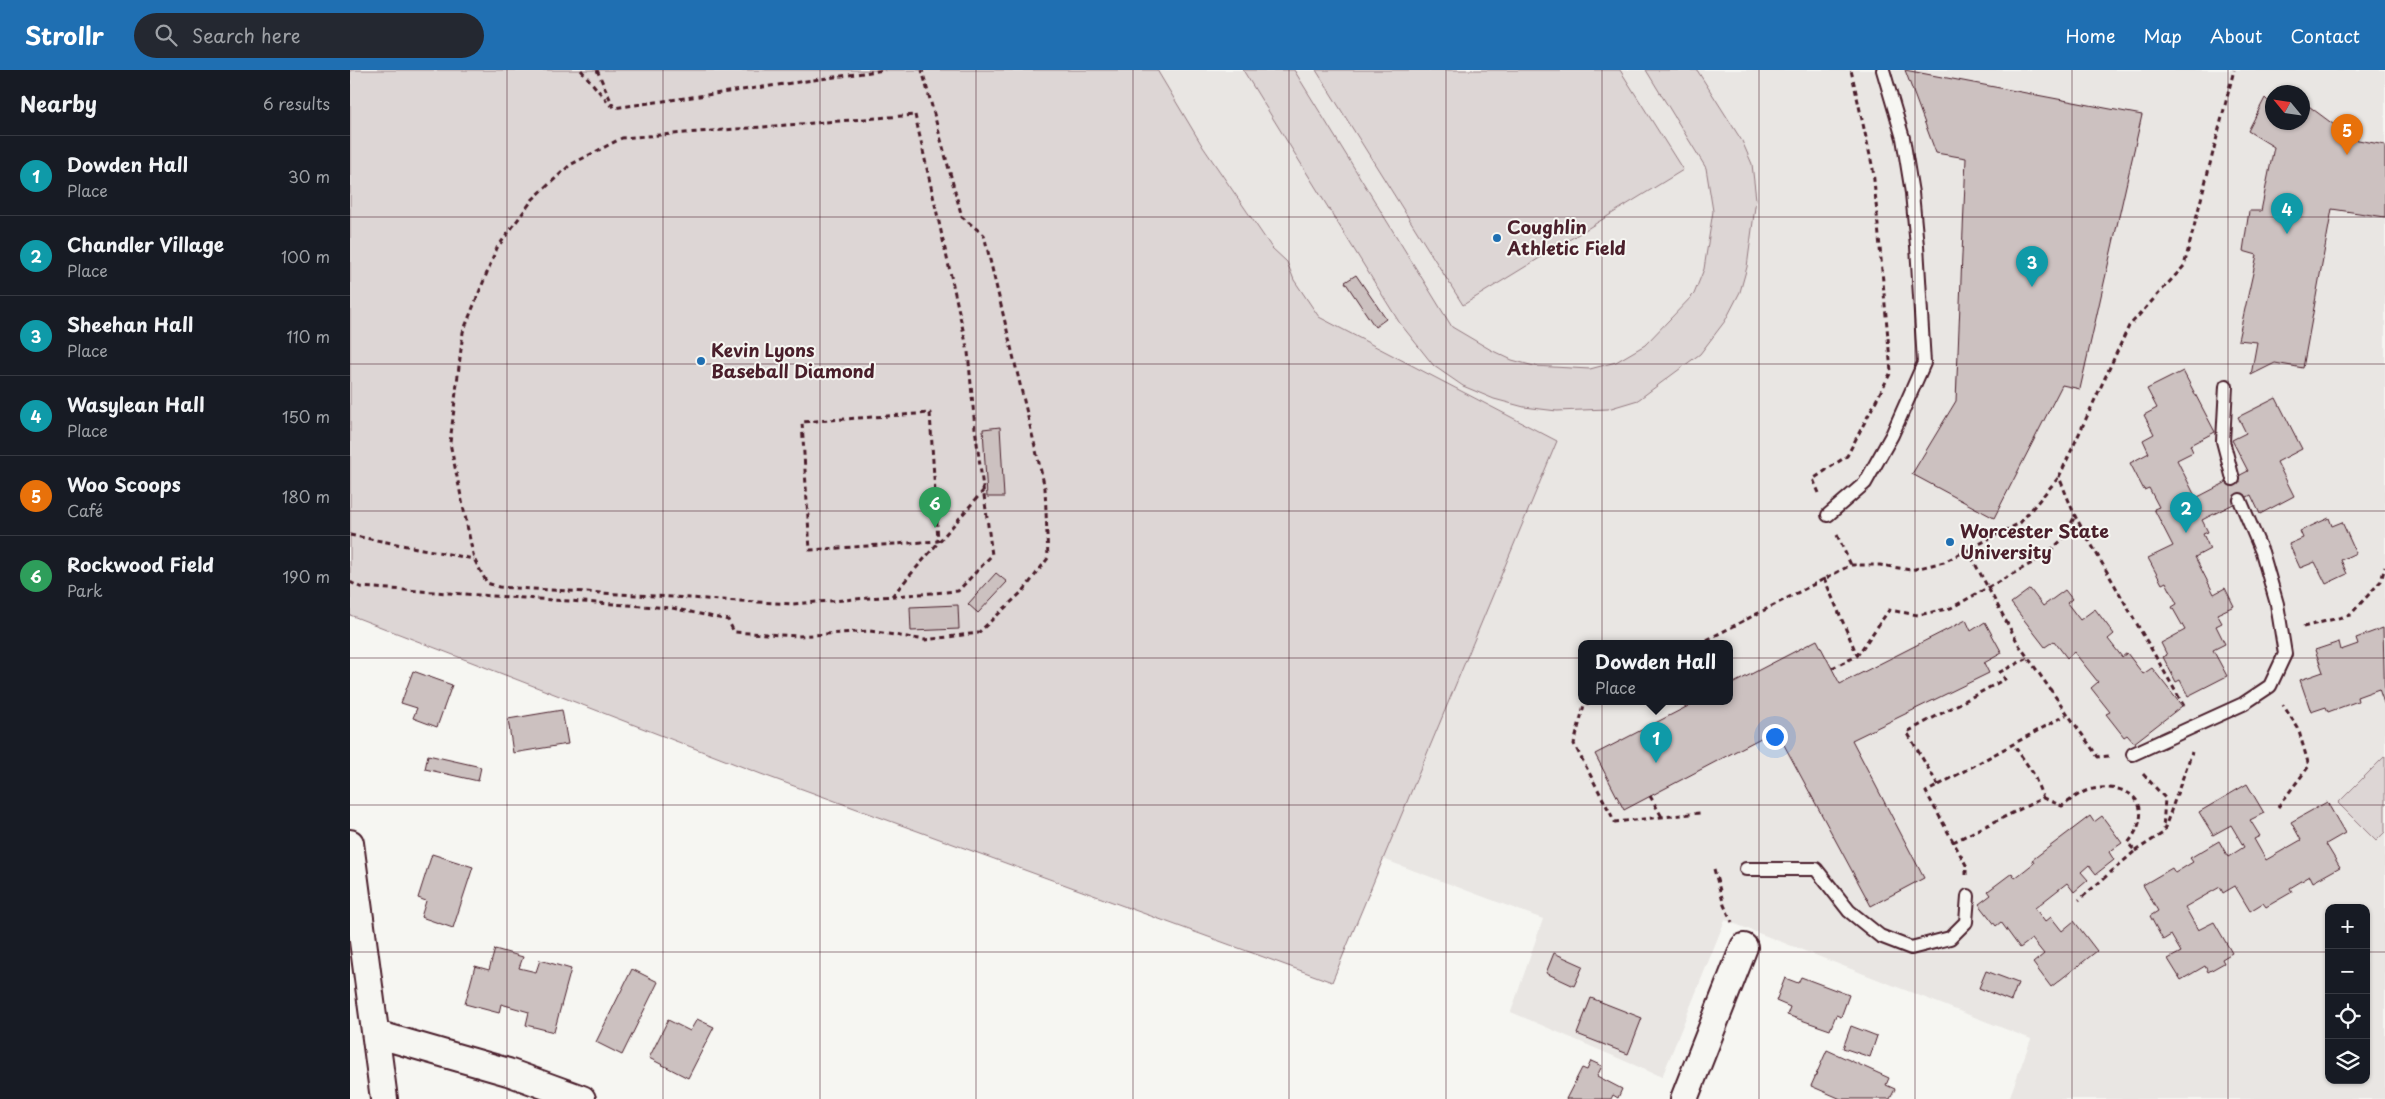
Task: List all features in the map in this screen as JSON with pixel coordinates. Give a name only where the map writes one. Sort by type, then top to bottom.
[{"type":"street","points":[[350,843],[384,1099]]},
{"type":"street","points":[[1684,1099],[1744,948]]},
{"type":"street","points":[[376,1034],[508,1072],[582,1099]]},
{"type":"lane","points":[[1828,515],[1865,483],[1892,435],[1924,363],[1912,193],[1903,138],[1883,70]]},
{"type":"lane","points":[[2226,386],[2223,441],[2233,479]]},
{"type":"lane","points":[[2130,754],[2243,704],[2270,686],[2284,654],[2277,604],[2262,552],[2240,500]]},
{"type":"lane","points":[[1746,869],[1816,869],[1849,911],[1880,936],[1911,948],[1950,938],[1966,922],[1968,896]]},
{"type":"path","points":[[581,70],[614,108]]},
{"type":"path","points":[[597,70],[614,108]]},
{"type":"path","points":[[614,108],[886,70]]},
{"type":"path","points":[[350,582],[360,587],[672,608],[728,620],[734,632],[798,636],[870,631],[925,640],[978,633],[1024,590],[1048,558],[1045,488],[984,235],[962,217],[922,70]]},
{"type":"path","points":[[1850,70],[1873,168],[1891,372],[1847,456],[1813,478],[1851,564]]},
{"type":"path","points":[[1707,640],[1851,564],[1880,565],[1912,570],[1944,562],[2020,523],[2059,477],[2129,326],[2184,266],[2234,70]]},
{"type":"path","points":[[915,115],[968,352],[983,490],[992,555],[958,592],[792,604],[500,587],[487,583],[474,559],[450,443],[463,332],[497,248],[533,199],[570,165],[622,138],[915,115]]},
{"type":"path","points":[[930,413],[938,541],[810,550],[802,422],[930,413]]},
{"type":"path","points":[[2059,477],[2075,516],[2199,724],[2163,833],[2135,851],[2079,900]]},
{"type":"path","points":[[892,596],[983,490]]},
{"type":"path","points":[[1832,668],[1857,656],[1889,610],[1918,615],[1951,608],[1988,585],[2043,557],[2063,539],[2075,516]]},
{"type":"path","points":[[350,535],[474,559]]},
{"type":"path","points":[[1967,549],[2028,658],[2066,715],[2098,756],[2130,754],[2165,798],[2163,833]]},
{"type":"path","points":[[2281,632],[2350,615],[2381,581],[2385,567]]},
{"type":"path","points":[[1824,578],[1857,656]]},
{"type":"path","points":[[1938,785],[1907,732],[2005,679],[2000,672],[2028,658]]},
{"type":"path","points":[[2270,686],[2298,728],[2309,766],[2278,807]]},
{"type":"path","points":[[1584,705],[1574,744],[1615,822],[1700,813]]},
{"type":"path","points":[[1968,896],[1966,865],[1926,792],[2066,715]]},
{"type":"path","points":[[2013,744],[2034,773],[2043,798],[2062,806],[2091,789],[2119,787],[2128,791],[2139,804],[2140,823],[2128,843],[2135,851]]},
{"type":"path","points":[[1650,796],[1662,817]]},
{"type":"path","points":[[1953,842],[2043,798]]},
{"type":"path","points":[[1714,869],[1724,905],[1744,948]]},
{"type":"shaded area","points":[[350,70],[1157,70],[1203,147],[1272,248],[1287,262],[1294,280],[1319,317],[1557,441],[1332,982],[761,774],[350,615]]},
{"type":"shaded area","name":"Worcester State University","points":[[1151,70],[2385,70],[2385,1099],[2009,1099],[2031,1039],[1725,920],[1662,1077],[1511,1012],[1543,919],[1383,859],[1557,441],[1319,317]]},
{"type":"shaded area","points":[[1243,70],[1294,70],[1452,327],[1512,360],[1534,366],[1590,369],[1616,362],[1645,345],[1694,294],[1704,269],[1713,211],[1706,168],[1646,70],[1697,70],[1742,141],[1752,164],[1756,199],[1747,267],[1740,292],[1725,321],[1700,354],[1638,400],[1608,409],[1557,411],[1524,407],[1494,399],[1463,386],[1434,366],[1399,322]]},
{"type":"shaded area","name":"Coughlin Athletic Field","points":[[1316,70],[1620,70],[1683,170],[1463,305]]},
{"type":"shaded area","points":[[2385,756],[2385,832],[2376,841],[2338,803]]},
{"type":"building","points":[[1905,70],[2142,115],[2080,389],[2062,385],[1994,518],[1912,474],[1956,401],[1966,158],[1936,153]]},
{"type":"building","points":[[2265,98],[2265,130],[2310,130],[2310,107],[2353,139],[2385,145],[2385,217],[2332,209],[2303,368],[2275,363],[2251,375],[2257,342],[2238,340],[2257,255],[2243,251],[2249,211],[2261,211],[2274,147],[2248,131]]},
{"type":"building","points":[[1356,275],[1386,319],[1375,327],[1345,282]]},
{"type":"building","points":[[2183,371],[2215,432],[2190,445],[2193,452],[2177,460],[2196,498],[2248,471],[2232,440],[2246,433],[2238,417],[2276,398],[2302,449],[2277,462],[2294,496],[2260,514],[2251,495],[2202,520],[2208,532],[2203,534],[2210,549],[2195,557],[2214,594],[2225,588],[2234,606],[2217,614],[2222,623],[2216,626],[2225,644],[2213,650],[2227,676],[2188,696],[2180,680],[2176,682],[2163,657],[2167,655],[2161,643],[2185,630],[2172,607],[2177,604],[2166,582],[2162,584],[2148,558],[2173,546],[2154,509],[2159,507],[2149,488],[2144,490],[2130,463],[2149,453],[2143,440],[2154,434],[2144,415],[2157,408],[2147,389]]},
{"type":"building","points":[[1000,427],[1004,497],[987,497],[983,429]]},
{"type":"building","points":[[2329,518],[2332,526],[2342,522],[2356,553],[2341,560],[2347,574],[2326,584],[2315,562],[2300,568],[2289,544],[2303,538],[2300,531]]},
{"type":"building","points":[[996,573],[1007,582],[978,613],[968,604]]},
{"type":"building","points":[[2030,589],[2043,606],[2065,590],[2072,599],[2067,603],[2080,620],[2095,609],[2114,634],[2108,639],[2122,657],[2127,653],[2143,674],[2152,668],[2182,706],[2134,743],[2127,735],[2124,737],[2106,714],[2110,712],[2091,688],[2098,682],[2074,652],[2067,658],[2054,641],[2045,647],[2011,603]]},
{"type":"building","points":[[958,605],[959,629],[911,631],[910,607]]},
{"type":"building","points":[[1966,620],[1971,631],[1985,622],[2002,653],[1984,663],[1989,673],[1852,740],[1924,878],[1871,906],[1776,730],[1624,810],[1595,754],[1690,705],[1733,705],[1733,683],[1817,640],[1840,684]]},
{"type":"building","points":[[2383,628],[2385,706],[2379,689],[2357,697],[2358,701],[2328,712],[2326,707],[2311,712],[2300,680],[2323,672],[2315,650],[2339,642],[2341,650],[2358,644],[2356,638]]},
{"type":"building","points":[[413,671],[452,685],[437,727],[413,718],[417,708],[401,703]]},
{"type":"building","points":[[562,710],[568,744],[513,753],[508,719]]},
{"type":"building","points":[[428,755],[481,767],[478,781],[425,769]]},
{"type":"building","points":[[2247,784],[2264,813],[2250,820],[2260,836],[2254,839],[2266,860],[2301,840],[2291,822],[2327,802],[2345,833],[2326,844],[2340,867],[2313,882],[2310,876],[2290,888],[2292,892],[2266,907],[2263,903],[2250,911],[2235,886],[2223,893],[2220,887],[2185,907],[2198,930],[2214,922],[2232,953],[2222,959],[2224,963],[2208,972],[2205,966],[2181,980],[2168,959],[2181,952],[2171,935],[2163,940],[2150,916],[2158,911],[2143,885],[2172,868],[2175,873],[2193,862],[2190,858],[2219,841],[2228,857],[2244,847],[2231,825],[2213,835],[2199,812]]},
{"type":"building","points":[[2090,816],[2094,822],[2102,816],[2122,843],[2109,852],[2114,860],[2096,874],[2089,865],[2081,872],[2088,880],[2074,892],[2067,883],[2035,908],[2045,922],[2051,917],[2062,931],[2074,921],[2097,951],[2051,987],[2033,963],[2044,954],[2032,939],[2020,948],[2001,922],[1996,926],[1979,904],[1991,895],[1988,891],[2012,873],[2015,878],[2034,863],[2032,860]]},
{"type":"building","points":[[432,854],[473,867],[453,928],[421,917],[426,901],[418,898]]},
{"type":"building","points":[[495,949],[523,957],[519,968],[536,972],[540,960],[571,969],[554,1032],[526,1025],[529,1012],[501,1004],[499,1013],[465,1004],[475,966],[489,970]]},
{"type":"building","points":[[1554,953],[1583,966],[1574,986],[1546,973]]},
{"type":"building","points":[[632,969],[658,982],[622,1055],[596,1042]]},
{"type":"building","points":[[1986,971],[2018,983],[2011,1001],[1979,988]]},
{"type":"building","points":[[1801,977],[1849,995],[1841,1017],[1836,1015],[1830,1030],[1787,1015],[1790,1007],[1776,1001],[1785,978],[1798,983]]},
{"type":"building","points":[[1591,998],[1642,1018],[1628,1054],[1577,1034]]},
{"type":"building","points":[[697,1019],[714,1027],[688,1078],[649,1058],[668,1020],[690,1031]]},
{"type":"building","points":[[1851,1026],[1877,1036],[1870,1057],[1843,1048]]},
{"type":"building","points":[[1827,1050],[1889,1078],[1886,1085],[1895,1089],[1890,1099],[1841,1099],[1811,1086]]},
{"type":"building","points":[[1591,1061],[1602,1066],[1597,1076],[1622,1089],[1618,1098],[1613,1095],[1611,1099],[1566,1099],[1582,1068],[1587,1070]]},
{"type":"place","name":"Woo Scoops","points":[[2347,155]]},
{"type":"place","name":"Wasylean Hall","points":[[2287,234]]},
{"type":"place","name":"Coughlin Athletic Field","points":[[1497,238]]},
{"type":"place","name":"Sheehan Hall","points":[[2032,287]]},
{"type":"place","name":"Kevin Lyons Baseball Diamond","points":[[701,361]]},
{"type":"place","name":"Rockwood Field","points":[[935,528]]},
{"type":"place","name":"Chandler Village","points":[[2186,533]]},
{"type":"place","name":"Worcester State University","points":[[1950,542]]},
{"type":"place","name":"Dowden Hall","points":[[1656,763]]}]
